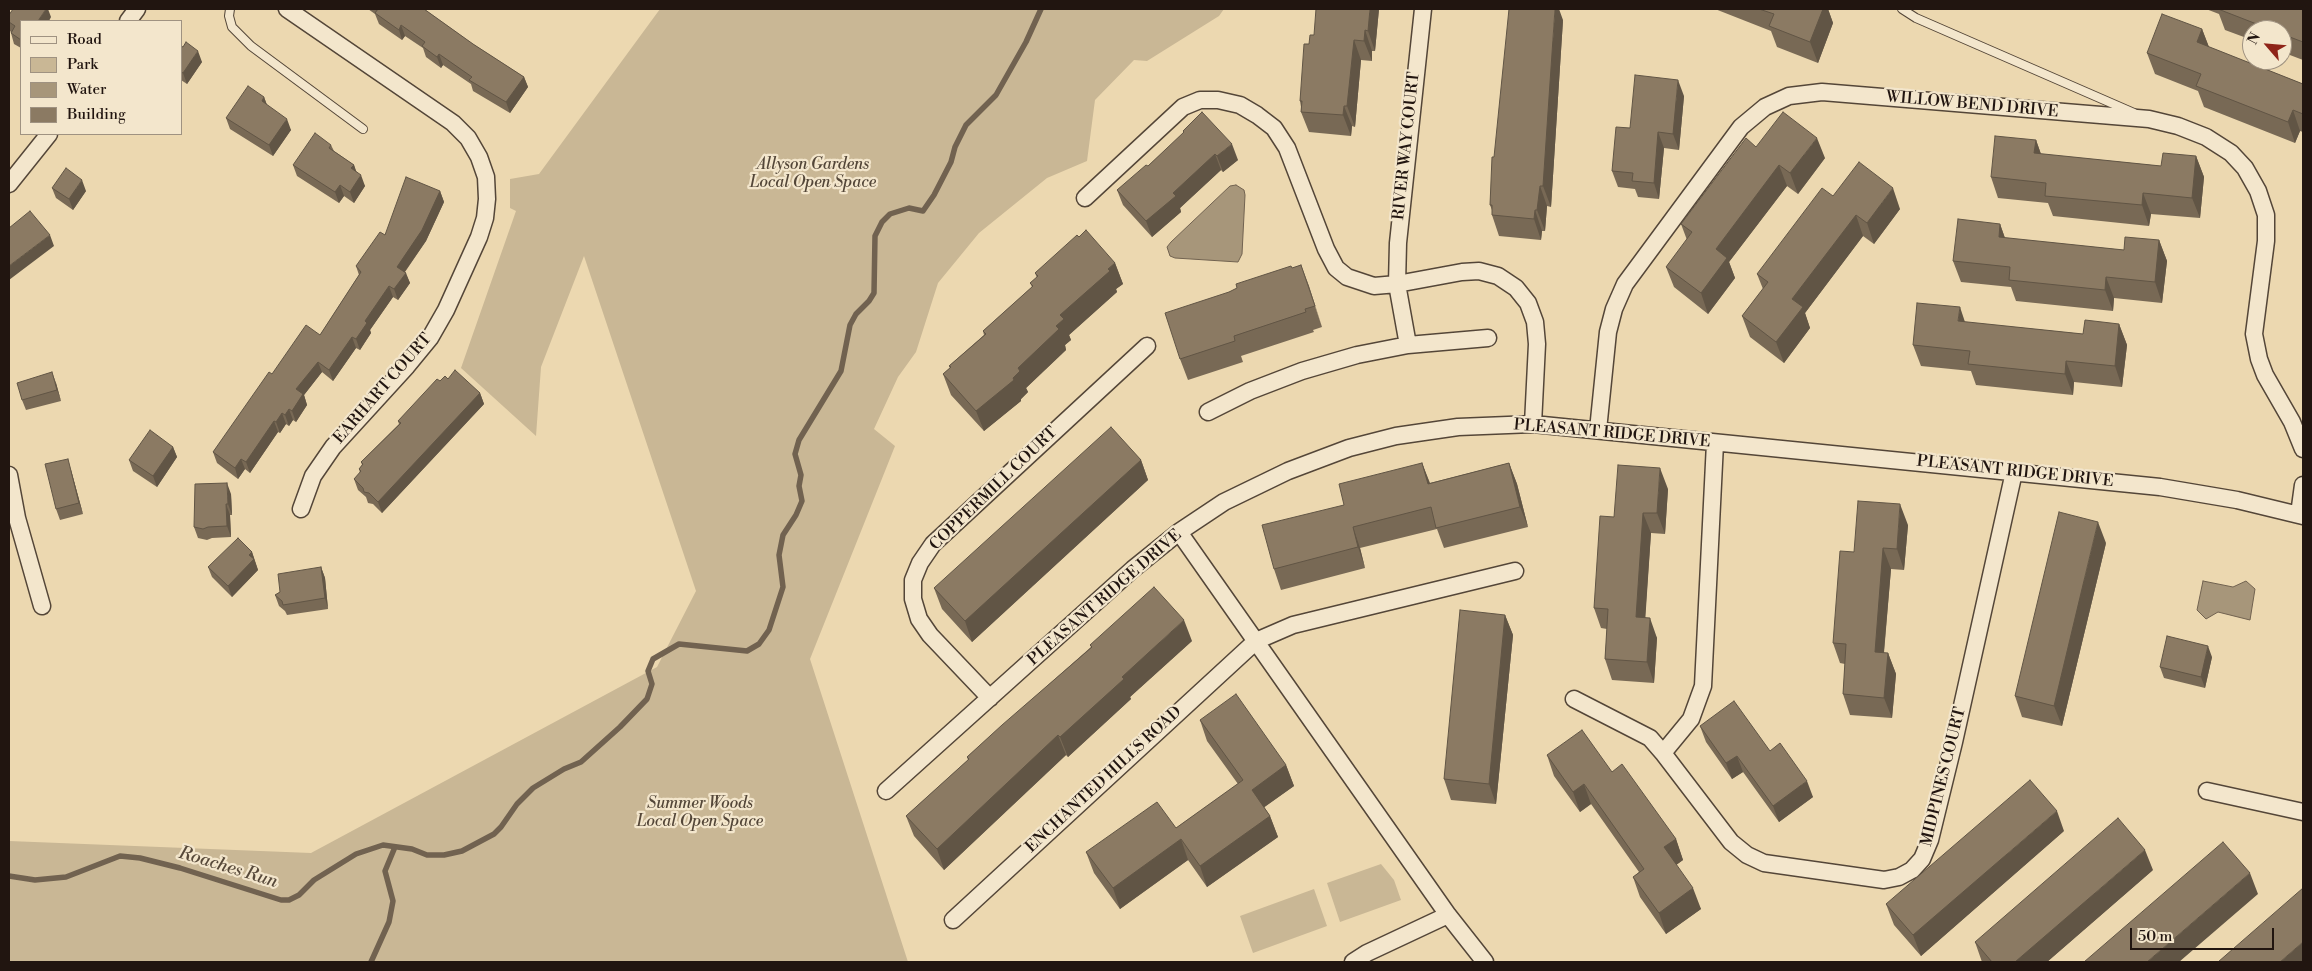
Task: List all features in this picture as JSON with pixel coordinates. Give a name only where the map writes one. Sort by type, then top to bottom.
[{"type":"street","points":[[129,20],[137,9]]},
{"type":"street","name":"EARHART COURT","points":[[288,9],[453,123],[468,138],[479,157],[486,177],[487,199],[486,218],[479,237],[446,310],[434,331],[408,366],[333,447],[313,476],[301,510]]},
{"type":"street","name":"RIVER WAY COURT","points":[[1408,345],[1397,284],[1401,204],[1423,9]]},
{"type":"street","name":"WILLOW BEND DRIVE","points":[[1598,430],[1608,332],[1614,309],[1625,284],[1741,127],[1765,107],[1789,96],[1822,92],[2149,119],[2185,129],[2206,137],[2223,147],[2245,168],[2258,191],[2266,215],[2266,241],[2254,334],[2265,375],[2292,422],[2303,448]]},
{"type":"street","points":[[1086,198],[1183,107],[1200,100],[1218,100],[1240,105],[1274,128],[1286,148],[1326,249],[1336,268],[1346,277],[1374,286],[1479,271],[1498,276],[1516,288],[1528,303],[1535,322],[1537,344],[1533,424]]},
{"type":"street","points":[[9,184],[48,135]]},
{"type":"street","points":[[1208,412],[1250,391],[1302,371],[1356,355],[1408,345],[1488,338]]},
{"type":"street","name":"COPPERMILL COURT","points":[[990,698],[930,635],[918,619],[913,599],[913,580],[920,562],[933,544],[1147,346]]},
{"type":"street","name":"PLEASANT RIDGE DRIVE","points":[[886,791],[1133,569],[1179,532],[1224,502],[1280,474],[1349,448],[1396,436],[1458,427],[1533,424],[2160,487],[2237,500],[2301,515]]},
{"type":"street","points":[[1663,752],[1691,718],[1703,686],[1715,443]]},
{"type":"street","name":"MIDPINES COURT","points":[[1574,700],[1650,738],[1663,752],[1731,842],[1747,855],[1764,864],[1884,880],[1899,877],[1912,870],[1922,859],[1930,840],[1954,742],[2014,472]]},
{"type":"street","points":[[9,475],[17,518],[42,606]]},
{"type":"street","points":[[2301,515],[2303,485]]},
{"type":"street","points":[[1179,532],[1448,915],[1485,962]]},
{"type":"street","name":"ENCHANTED HILLS ROAD","points":[[953,920],[1256,641],[1293,625],[1515,571]]},
{"type":"street","points":[[2207,791],[2303,812]]},
{"type":"street","points":[[1353,962],[1367,953],[1448,915]]},
{"type":"lane","points":[[230,9],[228,16],[232,27],[250,46],[364,129]]},
{"type":"lane","points":[[1902,9],[1916,18],[2149,119]]},
{"type":"green space","points":[[660,9],[1224,9],[1219,16],[1147,61],[1134,60],[1095,100],[1087,161],[1047,178],[979,233],[938,283],[916,352],[898,377],[874,429],[895,446],[810,659],[908,962],[9,962],[9,841],[311,853],[657,667],[696,591],[584,256],[541,367],[536,436],[461,368],[516,211],[510,208],[510,179],[539,174]]},
{"type":"green space","points":[[1381,864],[1394,880],[1401,900],[1340,922],[1327,883]]},
{"type":"green space","points":[[1314,889],[1327,926],[1253,953],[1240,916]]},
{"type":"water","points":[[1236,185],[1244,190],[1245,195],[1242,254],[1238,262],[1175,258],[1170,256],[1167,247],[1171,242],[1230,186]]},
{"type":"water","points":[[2203,581],[2233,587],[2246,581],[2255,589],[2250,620],[2218,612],[2206,619],[2197,610]]},
{"type":"building","points":[[13,9],[46,9],[39,20],[20,20],[20,39],[11,33],[15,26],[9,22],[9,15]]},
{"type":"building","points":[[378,9],[424,9],[524,77],[506,102],[469,80],[472,77],[439,54],[437,57],[422,46],[425,42],[401,25],[399,30],[375,13]]},
{"type":"building","points":[[1316,9],[1370,9],[1368,31],[1365,30],[1364,41],[1354,40],[1347,106],[1344,106],[1343,115],[1301,112],[1304,44],[1309,44],[1310,35],[1314,35]]},
{"type":"building","points":[[1509,9],[1555,9],[1543,186],[1540,186],[1534,219],[1492,215],[1492,205],[1490,205],[1492,157],[1494,157]]},
{"type":"building","points":[[1759,9],[1823,9],[1810,42],[1769,26],[1774,14]]},
{"type":"building","points":[[2218,9],[2303,9],[2303,42],[2292,38],[2292,20],[2246,20]]},
{"type":"building","points":[[2162,14],[2202,29],[2197,42],[2242,60],[2242,70],[2268,70],[2303,84],[2303,114],[2293,110],[2288,122],[2196,86],[2201,74],[2147,53]]},
{"type":"building","points":[[186,42],[198,51],[183,73],[182,46]]},
{"type":"building","points":[[1635,75],[1678,80],[1673,134],[1658,132],[1654,183],[1632,181],[1633,173],[1612,171],[1616,127],[1630,128]]},
{"type":"building","points":[[248,86],[264,97],[262,101],[287,119],[269,145],[226,118]]},
{"type":"building","points":[[1202,112],[1232,144],[1217,156],[1215,154],[1173,193],[1176,196],[1146,221],[1117,190],[1146,165],[1148,166]]},
{"type":"building","points":[[1783,112],[1817,138],[1790,173],[1779,165],[1716,249],[1727,258],[1701,293],[1666,267],[1692,232],[1681,224],[1746,138],[1756,147]]},
{"type":"building","points":[[315,133],[331,145],[329,148],[354,165],[351,168],[361,175],[350,192],[340,185],[335,192],[293,165]]},
{"type":"building","points":[[1995,136],[2036,140],[2034,153],[2161,166],[2163,153],[2196,156],[2192,198],[2143,193],[2142,205],[2045,196],[2046,183],[1991,177]]},
{"type":"building","points":[[1859,162],[1893,188],[1867,223],[1856,215],[1792,299],[1803,307],[1776,342],[1742,316],[1768,282],[1757,274],[1822,188],[1833,196]]},
{"type":"building","points":[[66,168],[82,180],[69,199],[52,188]]},
{"type":"building","points":[[406,177],[440,191],[422,230],[397,267],[406,273],[394,289],[389,286],[365,321],[367,323],[356,339],[352,337],[329,370],[318,362],[296,389],[303,394],[292,411],[289,409],[285,415],[282,413],[276,422],[274,421],[246,462],[241,459],[235,468],[213,452],[269,372],[272,374],[306,325],[320,335],[361,272],[356,266],[380,232],[385,235]]},
{"type":"building","points":[[30,211],[50,235],[9,266],[9,228]]},
{"type":"building","points":[[1958,219],[2000,224],[1999,237],[2124,250],[2125,237],[2159,240],[2155,282],[2106,277],[2105,290],[2009,280],[2010,267],[1953,261]]},
{"type":"building","points":[[1086,230],[1115,263],[1108,269],[1110,271],[1060,315],[1064,319],[1056,326],[1059,329],[1018,368],[1020,371],[1013,378],[1014,380],[976,411],[943,374],[951,367],[949,366],[986,334],[983,331],[1033,286],[1030,283],[1038,276],[1035,273],[1077,235],[1079,237]]},
{"type":"building","points":[[1301,265],[1315,306],[1305,309],[1306,312],[1234,336],[1235,341],[1180,359],[1165,313],[1229,292],[1237,288],[1236,284],[1291,266],[1292,268]]},
{"type":"building","points":[[1917,303],[1960,307],[1958,321],[2083,334],[2085,320],[2119,324],[2115,366],[2066,361],[2065,374],[1968,364],[1970,351],[1913,345]]},
{"type":"building","points":[[455,370],[480,393],[378,502],[369,493],[364,492],[363,488],[354,479],[361,471],[359,469],[363,464],[361,462],[401,423],[398,421],[437,379],[440,381],[445,376],[448,379]]},
{"type":"building","points":[[52,372],[57,390],[22,400],[17,383]]},
{"type":"building","points":[[1111,427],[1141,460],[965,621],[934,588]]},
{"type":"building","points":[[150,430],[173,447],[153,476],[129,460]]},
{"type":"building","points":[[68,459],[79,503],[56,509],[45,464]]},
{"type":"building","points":[[1422,463],[1428,484],[1509,463],[1520,507],[1436,528],[1431,507],[1353,527],[1358,547],[1274,569],[1262,525],[1344,505],[1339,484]]},
{"type":"building","points":[[1618,465],[1660,468],[1657,513],[1643,513],[1636,617],[1650,618],[1647,662],[1605,659],[1608,609],[1594,608],[1600,516],[1614,517]]},
{"type":"building","points":[[227,483],[227,526],[203,529],[194,527],[195,484]]},
{"type":"building","points":[[1858,501],[1900,504],[1897,549],[1883,548],[1875,652],[1888,653],[1884,698],[1843,694],[1846,644],[1833,643],[1840,551],[1854,552]]},
{"type":"building","points":[[2059,512],[2098,522],[2054,706],[2015,696]]},
{"type":"building","points":[[238,538],[252,552],[249,555],[254,559],[228,586],[208,567]]},
{"type":"building","points":[[321,567],[325,598],[283,605],[282,601],[275,595],[280,592],[278,574]]},
{"type":"building","points":[[1154,587],[1184,620],[1122,677],[1124,679],[1060,737],[1058,735],[937,849],[906,816],[969,759],[967,757],[1002,725],[1092,647],[1090,645]]},
{"type":"building","points":[[1460,610],[1505,615],[1489,784],[1444,779]]},
{"type":"building","points":[[2167,636],[2208,646],[2201,677],[2160,667]]},
{"type":"building","points":[[1236,694],[1286,765],[1252,790],[1270,816],[1200,866],[1181,839],[1113,888],[1086,852],[1157,802],[1176,828],[1243,780],[1200,720]]},
{"type":"building","points":[[1734,701],[1770,751],[1780,743],[1807,781],[1773,806],[1737,756],[1726,763],[1700,726]]},
{"type":"building","points":[[1582,730],[1612,772],[1622,764],[1676,839],[1664,847],[1693,888],[1659,913],[1633,877],[1644,869],[1584,784],[1573,792],[1547,755]]},
{"type":"building","points":[[2030,780],[2057,811],[1913,935],[1886,904]]},
{"type":"building","points":[[2118,818],[2145,850],[2015,962],[1992,962],[1975,942]]},
{"type":"building","points":[[2223,842],[2250,873],[2147,962],[2084,962]]},
{"type":"building","points":[[2303,888],[2303,942],[2280,962],[2218,962]]},
{"type":"waterway","name":"Roaches Run","points":[[9,876],[35,880],[66,877],[120,856],[140,858],[180,868],[281,900],[289,900],[299,895],[314,880],[356,854],[383,845],[412,849],[427,855],[444,855],[462,851],[494,834],[517,804],[533,788],[564,769],[581,762],[620,727],[647,699],[652,684],[648,671],[653,659],[679,644],[747,651],[759,644],[769,630],[783,587],[779,555],[783,535],[796,515],[802,501],[799,486],[801,475],[795,454],[799,440],[841,371],[850,325],[856,314],[874,293],[875,236],[882,222],[890,214],[909,208],[923,211],[934,195],[951,162],[955,147],[966,125],[996,95],[1026,42],[1041,9]]},
{"type":"waterway","points":[[371,962],[389,922],[393,901],[385,871],[395,847]]},
{"type":"park label","name":"Allyson Gardens Local Open Space","points":[[813,174]]},
{"type":"park label","name":"Summer Woods Local Open Space","points":[[700,813]]}]
